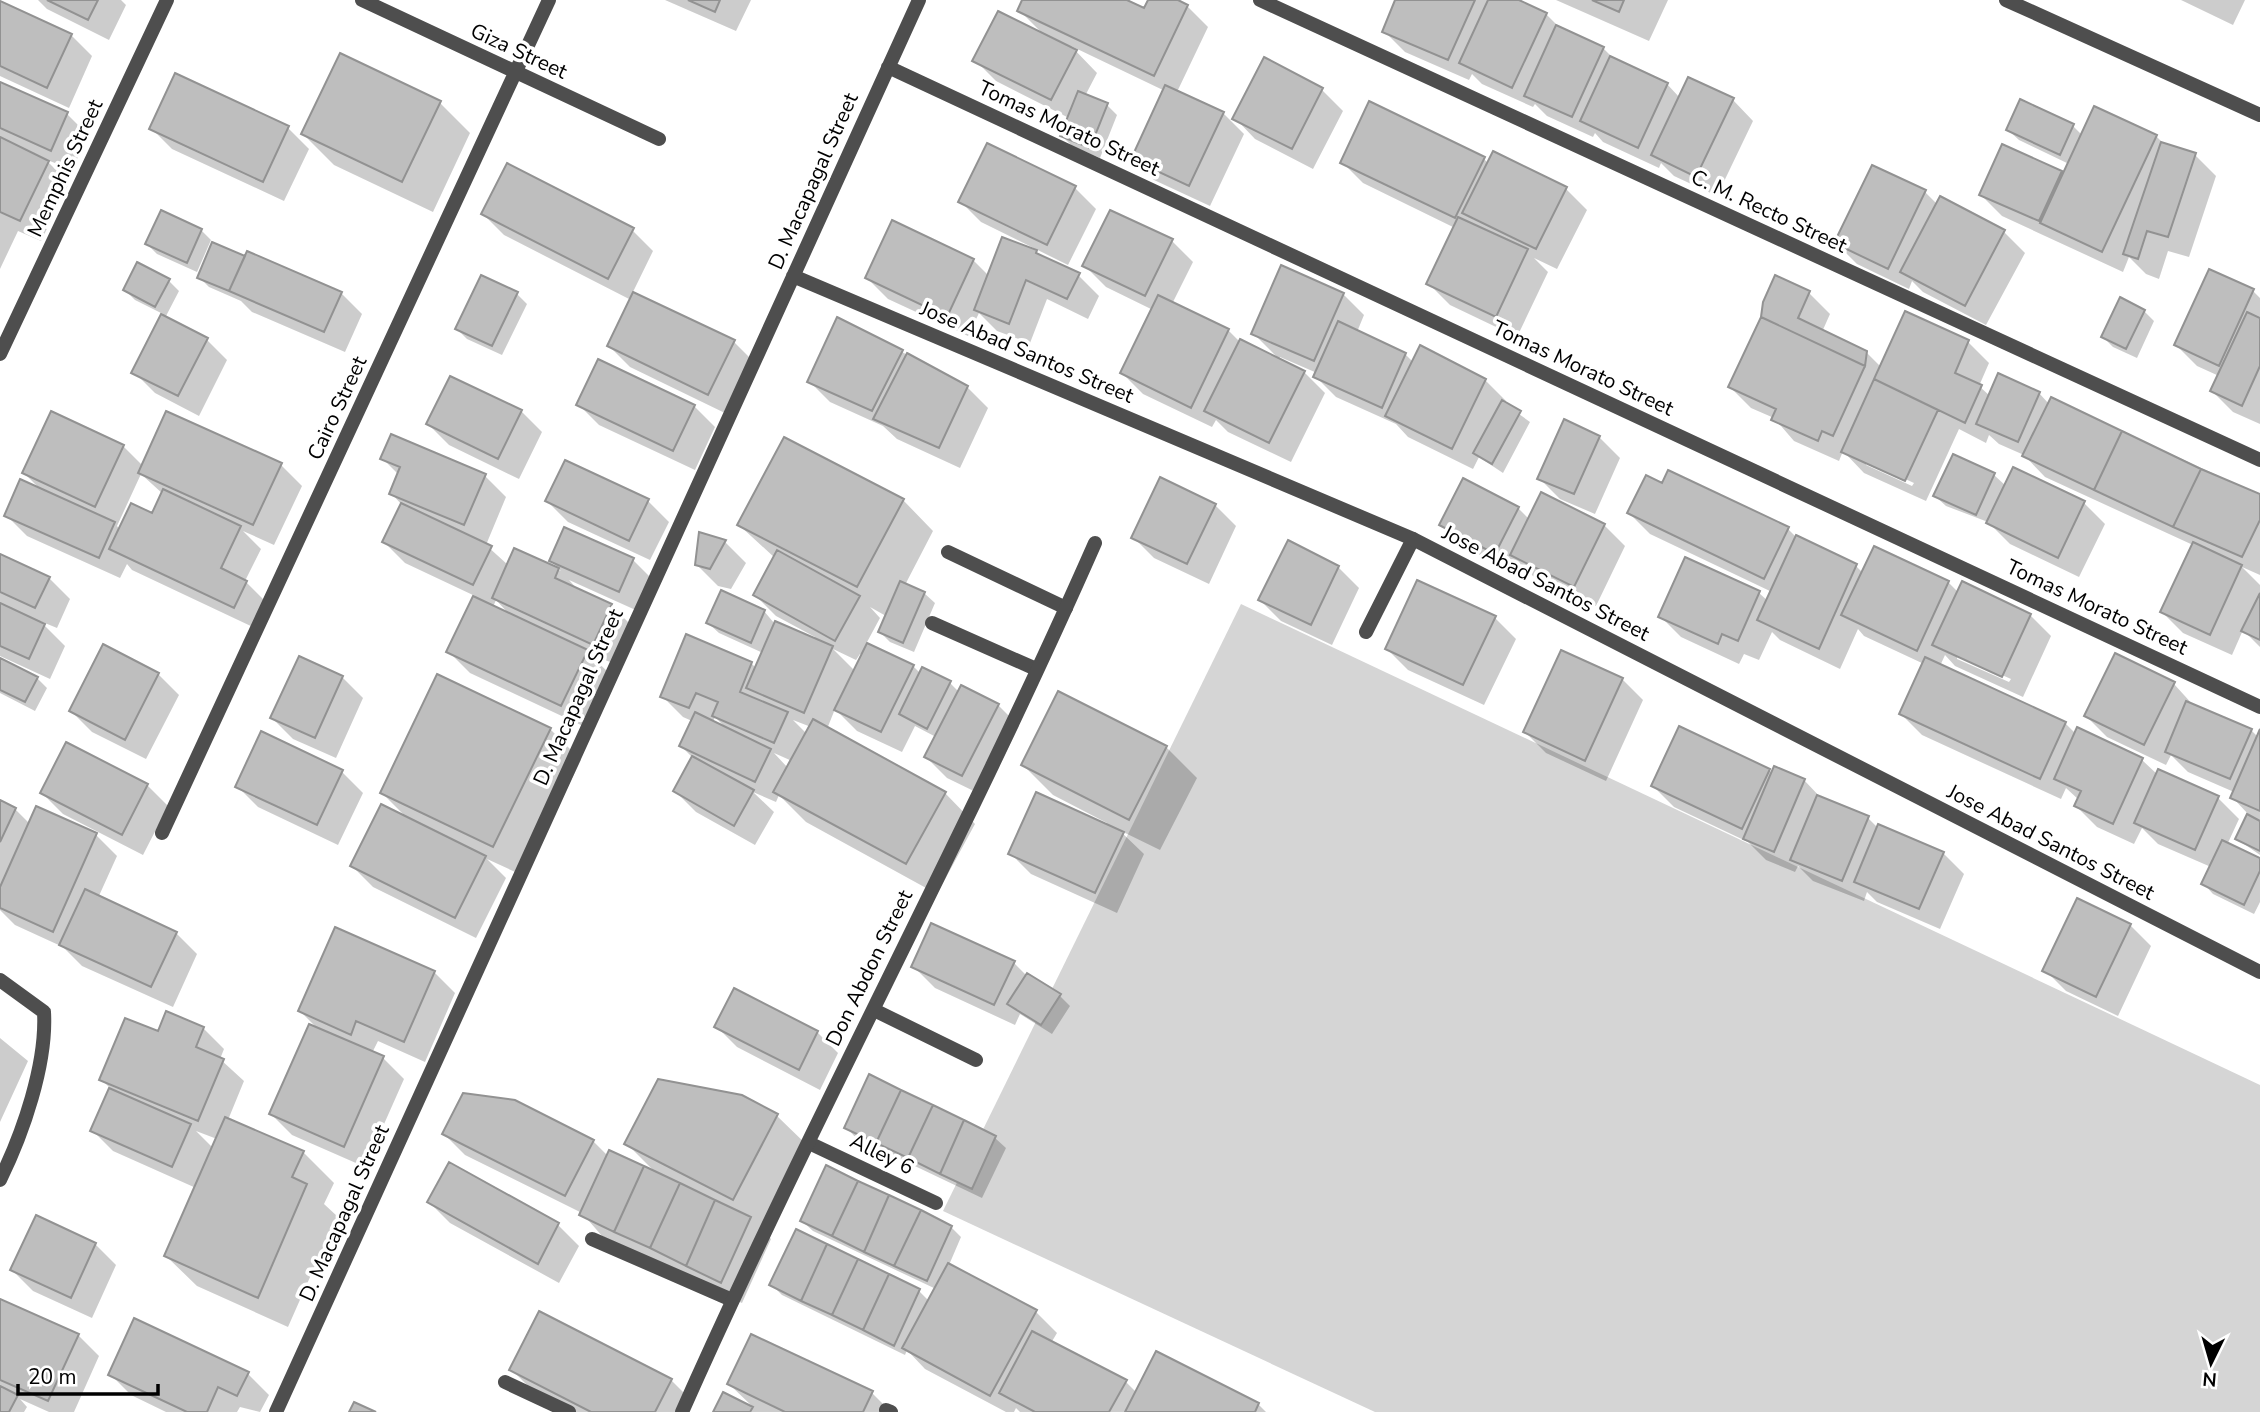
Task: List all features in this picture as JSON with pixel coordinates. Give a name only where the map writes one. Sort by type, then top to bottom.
[{"type":"street","name":"Memphis Street","points":[[0,354],[167,0]]},
{"type":"street","name":"Giza Street","points":[[362,0],[659,139]]},
{"type":"street","name":"Cairo Street","points":[[162,833],[549,0]]},
{"type":"street","name":"D. Macapagal Street","points":[[276,1412],[919,0]]},
{"type":"street","name":"C. M. Recto Street","points":[[1260,0],[2260,460]]},
{"type":"street","points":[[2006,0],[2260,115]]},
{"type":"street","name":"Tomas Morato Street","points":[[888,67],[2260,707]]},
{"type":"street","name":"Jose Abad Santos Street","points":[[793,276],[1413,539],[2260,972]]},
{"type":"street","points":[[1366,632],[1413,539]]},
{"type":"street","name":"Don Abdon Street","points":[[682,1412],[732,1300],[874,1010],[1095,543]]},
{"type":"street","points":[[948,552],[1066,608]]},
{"type":"street","points":[[932,623],[1036,669]]},
{"type":"street","points":[[0,980],[44,1012],[46,1038],[15,1150],[0,1180]]},
{"type":"street","points":[[874,1010],[976,1060]]},
{"type":"street","name":"Alley 6","points":[[809,1143],[936,1203]]},
{"type":"street","points":[[592,1239],[732,1300]]},
{"type":"street","points":[[505,1382],[569,1412]]},
{"type":"shaded area","points":[[1241,604],[2260,1085],[2260,1412],[1375,1412],[943,1211]]},
{"type":"building","points":[[47,0],[98,0],[88,20]]},
{"type":"building","points":[[688,0],[720,0],[715,12]]},
{"type":"building","points":[[1022,0],[1127,0],[1144,8],[1148,0],[1178,0],[1188,5],[1154,76],[1017,11]]},
{"type":"building","points":[[1395,0],[1475,0],[1448,60],[1382,32]]},
{"type":"building","points":[[1488,0],[1519,0],[1547,13],[1512,88],[1459,63]]},
{"type":"building","points":[[1592,0],[1624,0],[1619,12]]},
{"type":"building","points":[[0,1],[72,34],[47,88],[0,66]]},
{"type":"building","points":[[998,11],[1077,50],[1051,100],[972,61]]},
{"type":"building","points":[[1556,25],[1604,47],[1572,117],[1524,96]]},
{"type":"building","points":[[340,53],[441,101],[402,182],[301,134]]},
{"type":"building","points":[[1610,56],[1668,83],[1638,148],[1580,121]]},
{"type":"building","points":[[1264,57],[1323,88],[1292,149],[1232,119]]},
{"type":"building","points":[[175,73],[289,126],[263,182],[149,129]]},
{"type":"building","points":[[1688,77],[1734,98],[1696,177],[1651,155]]},
{"type":"building","points":[[0,82],[68,112],[51,151],[0,128]]},
{"type":"building","points":[[1165,85],[1224,112],[1189,186],[1131,159]]},
{"type":"building","points":[[1078,91],[1108,103],[1090,148],[1060,136]]},
{"type":"building","points":[[2020,99],[2074,124],[2060,155],[2006,130]]},
{"type":"building","points":[[1369,101],[1485,157],[1455,218],[1340,163]]},
{"type":"building","points":[[2094,106],[2157,135],[2102,252],[2040,223]]},
{"type":"building","points":[[0,137],[49,161],[20,221],[0,212]]},
{"type":"building","points":[[2161,142],[2196,153],[2168,237],[2147,231],[2138,259],[2123,254]]},
{"type":"building","points":[[987,143],[1076,186],[1047,245],[958,202]]},
{"type":"building","points":[[2002,144],[2062,171],[2039,221],[1979,195]]},
{"type":"building","points":[[1493,151],[1567,187],[1536,249],[1462,213]]},
{"type":"building","points":[[507,163],[634,228],[608,279],[481,214]]},
{"type":"building","points":[[1872,165],[1926,190],[1888,269],[1834,243]]},
{"type":"building","points":[[1940,196],[2005,230],[1965,306],[1900,272]]},
{"type":"building","points":[[161,210],[202,229],[187,263],[145,244]]},
{"type":"building","points":[[1110,210],[1173,239],[1145,296],[1082,266]]},
{"type":"building","points":[[1458,217],[1528,249],[1496,317],[1426,284]]},
{"type":"building","points":[[892,220],[974,259],[947,317],[865,278]]},
{"type":"building","points":[[1002,237],[1037,250],[1036,253],[1080,273],[1067,299],[1026,280],[1009,324],[974,310]]},
{"type":"building","points":[[212,242],[245,256],[229,291],[197,278]]},
{"type":"building","points":[[247,251],[342,292],[324,332],[229,291]]},
{"type":"building","points":[[137,262],[170,279],[155,307],[123,290]]},
{"type":"building","points":[[1281,265],[1344,293],[1314,361],[1251,334]]},
{"type":"building","points":[[2209,269],[2254,289],[2219,366],[2174,345]]},
{"type":"building","points":[[481,275],[518,292],[492,346],[455,329]]},
{"type":"building","points":[[1775,275],[1810,291],[1798,318],[1867,351],[1865,366],[1761,317],[1763,302]]},
{"type":"building","points":[[633,292],[735,340],[708,395],[607,346]]},
{"type":"building","points":[[1158,295],[1229,329],[1191,408],[1120,373]]},
{"type":"building","points":[[2120,297],[2145,310],[2126,349],[2101,337]]},
{"type":"building","points":[[1905,311],[1969,340],[1955,373],[1982,385],[1965,423],[1874,379]]},
{"type":"building","points":[[2247,312],[2260,318],[2260,366],[2242,406],[2210,391]]},
{"type":"building","points":[[161,314],[208,338],[178,396],[131,373]]},
{"type":"building","points":[[837,317],[903,350],[872,411],[807,382]]},
{"type":"building","points":[[1761,317],[1865,366],[1833,436],[1822,431],[1818,441],[1771,420],[1776,409],[1728,387]]},
{"type":"building","points":[[1338,321],[1406,353],[1382,408],[1313,377]]},
{"type":"building","points":[[1240,339],[1305,371],[1269,443],[1204,411]]},
{"type":"building","points":[[1420,345],[1486,379],[1452,449],[1385,416]]},
{"type":"building","points":[[907,353],[968,386],[939,448],[873,419]]},
{"type":"building","points":[[598,359],[695,405],[673,451],[576,405]]},
{"type":"building","points":[[1998,373],[2040,392],[2018,442],[1976,424]]},
{"type":"building","points":[[450,376],[522,410],[498,459],[426,424]]},
{"type":"building","points":[[1874,379],[1938,410],[1905,481],[1841,452]]},
{"type":"building","points":[[2051,397],[2122,431],[2094,490],[2022,456]]},
{"type":"building","points":[[1502,400],[1521,411],[1492,464],[1473,453]]},
{"type":"building","points":[[51,411],[124,445],[95,507],[22,473]]},
{"type":"building","points":[[166,411],[282,463],[253,525],[138,473]]},
{"type":"building","points":[[1564,419],[1600,436],[1574,494],[1537,479]]},
{"type":"building","points":[[2122,431],[2201,469],[2173,527],[2094,490]]},
{"type":"building","points":[[391,434],[486,474],[464,525],[389,494],[400,467],[380,459]]},
{"type":"building","points":[[784,437],[904,499],[857,587],[737,525]]},
{"type":"building","points":[[1953,454],[1995,473],[1976,515],[1933,496]]},
{"type":"building","points":[[565,460],[649,499],[629,541],[545,501]]},
{"type":"building","points":[[2013,467],[2085,501],[2058,558],[1986,523]]},
{"type":"building","points":[[2201,469],[2260,494],[2260,520],[2242,557],[2173,527]]},
{"type":"building","points":[[1668,470],[1789,527],[1764,579],[1627,513],[1646,475],[1662,483]]},
{"type":"building","points":[[1160,477],[1216,504],[1187,564],[1131,538]]},
{"type":"building","points":[[1463,478],[1519,507],[1495,554],[1439,525]]},
{"type":"building","points":[[20,479],[115,522],[99,558],[4,516]]},
{"type":"building","points":[[163,489],[241,526],[221,568],[247,581],[234,608],[109,549],[131,503],[152,513]]},
{"type":"building","points":[[1541,492],[1605,524],[1574,587],[1510,555]]},
{"type":"building","points":[[401,503],[492,546],[473,585],[382,542]]},
{"type":"building","points":[[564,527],[634,558],[619,592],[549,561]]},
{"type":"building","points":[[699,532],[726,540],[710,569],[695,565]]},
{"type":"building","points":[[1796,535],[1857,564],[1819,649],[1757,620]]},
{"type":"building","points":[[1288,540],[1339,566],[1311,625],[1258,600]]},
{"type":"building","points":[[2193,542],[2242,565],[2210,635],[2160,612]]},
{"type":"building","points":[[1874,546],[1949,581],[1917,651],[1841,615]]},
{"type":"building","points":[[514,548],[559,568],[555,578],[612,604],[593,645],[492,598]]},
{"type":"building","points":[[777,550],[860,596],[835,641],[753,595]]},
{"type":"building","points":[[0,554],[50,577],[35,608],[0,592]]},
{"type":"building","points":[[1685,557],[1760,591],[1738,641],[1722,634],[1718,644],[1658,617]]},
{"type":"building","points":[[1417,580],[1496,616],[1463,685],[1385,649]]},
{"type":"building","points":[[900,581],[925,592],[903,643],[878,632]]},
{"type":"building","points":[[1962,581],[2031,614],[2002,677],[1932,645]]},
{"type":"building","points":[[721,590],[765,610],[751,643],[706,623]]},
{"type":"building","points":[[2260,593],[2260,640],[2241,631]]},
{"type":"building","points":[[473,596],[588,650],[561,706],[446,652]]},
{"type":"building","points":[[0,603],[45,624],[29,659],[0,646]]},
{"type":"building","points":[[775,621],[833,646],[804,713],[746,688]]},
{"type":"building","points":[[686,634],[752,662],[740,692],[788,712],[774,743],[712,716],[718,702],[696,693],[689,708],[660,697]]},
{"type":"building","points":[[867,643],[914,665],[881,732],[834,710]]},
{"type":"building","points":[[103,644],[159,673],[125,740],[69,711]]},
{"type":"building","points":[[1561,650],[1623,678],[1585,761],[1523,732]]},
{"type":"building","points":[[2115,653],[2175,682],[2144,745],[2084,716]]},
{"type":"building","points":[[299,656],[343,676],[315,738],[270,718]]},
{"type":"building","points":[[1925,657],[2066,722],[2040,779],[1899,714]]},
{"type":"building","points":[[0,658],[38,677],[25,702],[0,690]]},
{"type":"building","points":[[922,667],[951,681],[927,729],[899,714]]},
{"type":"building","points":[[437,674],[551,728],[493,847],[380,793]]},
{"type":"building","points":[[961,685],[999,704],[962,776],[924,757]]},
{"type":"building","points":[[1058,691],[1167,746],[1129,820],[1021,765]]},
{"type":"building","points":[[2186,701],[2252,729],[2230,779],[2165,752]]},
{"type":"building","points":[[695,712],[771,749],[755,782],[679,746]]},
{"type":"building","points":[[813,719],[946,792],[906,864],[773,792]]},
{"type":"building","points":[[1679,726],[1770,769],[1742,829],[1651,786]]},
{"type":"building","points":[[2077,727],[2143,758],[2113,824],[2074,806],[2081,791],[2054,779]]},
{"type":"building","points":[[2260,729],[2260,811],[2230,798]]},
{"type":"building","points":[[261,731],[343,770],[317,825],[235,787]]},
{"type":"building","points":[[66,742],[148,784],[122,835],[40,793]]},
{"type":"building","points":[[692,756],[754,790],[734,826],[673,791]]},
{"type":"building","points":[[1774,766],[1805,779],[1774,852],[1743,839]]},
{"type":"building","points":[[2158,769],[2219,796],[2195,850],[2134,823]]},
{"type":"building","points":[[1036,792],[1124,832],[1095,893],[1008,854]]},
{"type":"building","points":[[1817,795],[1869,816],[1842,881],[1790,860]]},
{"type":"building","points":[[0,800],[16,808],[0,842]]},
{"type":"building","points":[[381,804],[486,856],[455,918],[350,866]]},
{"type":"building","points":[[36,806],[97,833],[53,932],[0,908],[0,887]]},
{"type":"building","points":[[2247,814],[2260,821],[2260,851],[2235,839]]},
{"type":"building","points":[[1878,824],[1944,852],[1919,909],[1854,882]]},
{"type":"building","points":[[2222,840],[2260,858],[2260,871],[2244,905],[2201,884]]},
{"type":"building","points":[[85,889],[177,932],[151,987],[59,945]]},
{"type":"building","points":[[2077,898],[2131,924],[2096,997],[2042,971]]},
{"type":"building","points":[[931,923],[1015,961],[994,1005],[911,967]]},
{"type":"building","points":[[335,927],[435,971],[404,1042],[356,1021],[351,1035],[298,1011]]},
{"type":"building","points":[[1027,973],[1061,994],[1041,1025],[1007,1004]]},
{"type":"building","points":[[734,988],[818,1031],[799,1070],[714,1027]]},
{"type":"building","points":[[166,1011],[204,1027],[196,1047],[224,1059],[198,1121],[99,1080],[125,1018],[158,1031]]},
{"type":"building","points":[[309,1024],[384,1056],[344,1147],[269,1114]]},
{"type":"building","points":[[869,1074],[901,1090],[876,1143],[844,1128]]},
{"type":"building","points":[[658,1079],[742,1095],[778,1114],[733,1200],[624,1144]]},
{"type":"building","points":[[109,1088],[191,1124],[172,1167],[90,1131]]},
{"type":"building","points":[[901,1090],[933,1105],[908,1158],[876,1143]]},
{"type":"building","points":[[463,1093],[515,1100],[594,1140],[565,1196],[442,1134]]},
{"type":"building","points":[[933,1105],[964,1120],[940,1174],[908,1158]]},
{"type":"building","points":[[225,1117],[304,1151],[292,1177],[307,1184],[258,1298],[164,1256]]},
{"type":"building","points":[[964,1120],[996,1136],[972,1189],[940,1174]]},
{"type":"building","points":[[609,1150],[644,1166],[614,1232],[579,1215]]},
{"type":"building","points":[[449,1162],[559,1223],[538,1264],[427,1202]]},
{"type":"building","points":[[826,1165],[858,1181],[832,1236],[800,1221]]},
{"type":"building","points":[[644,1166],[680,1183],[650,1248],[614,1232]]},
{"type":"building","points":[[858,1181],[889,1195],[864,1252],[832,1236]]},
{"type":"building","points":[[680,1183],[715,1200],[686,1266],[650,1248]]},
{"type":"building","points":[[889,1195],[921,1210],[894,1266],[864,1252]]},
{"type":"building","points":[[715,1200],[751,1217],[721,1283],[686,1266]]},
{"type":"building","points":[[921,1210],[952,1226],[927,1281],[894,1266]]},
{"type":"building","points":[[36,1215],[96,1243],[71,1298],[10,1270]]},
{"type":"building","points":[[796,1229],[827,1244],[801,1301],[769,1285]]},
{"type":"building","points":[[827,1244],[858,1259],[832,1315],[801,1301]]},
{"type":"building","points":[[858,1259],[889,1274],[863,1330],[832,1315]]},
{"type":"building","points":[[948,1263],[1037,1310],[990,1396],[902,1348]]},
{"type":"building","points":[[889,1274],[920,1289],[894,1346],[863,1330]]},
{"type":"building","points":[[0,1299],[79,1334],[48,1401],[0,1380]]},
{"type":"building","points":[[539,1311],[672,1379],[655,1412],[591,1412],[509,1370]]},
{"type":"building","points":[[134,1318],[249,1372],[237,1396],[218,1387],[207,1412],[187,1412],[108,1375]]},
{"type":"building","points":[[1032,1331],[1127,1380],[1109,1412],[1035,1412],[999,1393]]},
{"type":"building","points":[[751,1334],[873,1391],[863,1412],[785,1412],[727,1384]]},
{"type":"building","points":[[1156,1351],[1259,1403],[1255,1412],[1125,1412]]},
{"type":"building","points":[[0,1386],[18,1395],[9,1412],[0,1412]]},
{"type":"building","points":[[723,1392],[753,1407],[750,1412],[713,1412]]},
{"type":"building","points":[[354,1402],[376,1412],[349,1412]]}]
